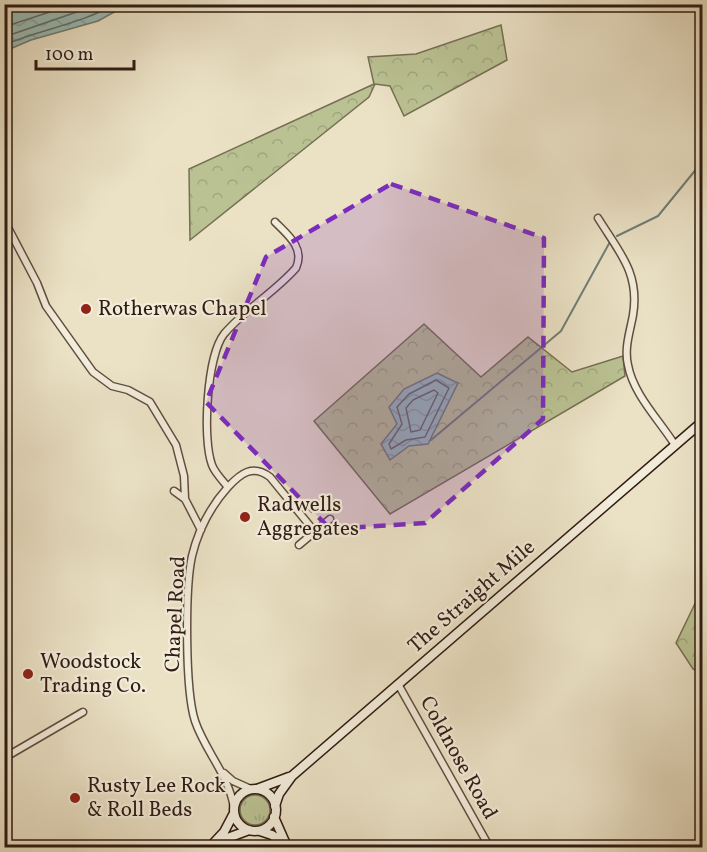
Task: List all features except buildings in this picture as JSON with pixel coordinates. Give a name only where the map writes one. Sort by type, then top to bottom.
[{"type":"main road","name":"The Straight Mile","points":[[275,806],[279,794],[292,776],[702,422]]},
{"type":"main road","name":"The Straight Mile","points":[[255,790],[292,776]]},
{"type":"main road","points":[[210,846],[224,832],[241,794],[255,790],[266,793],[275,806],[274,817],[268,826],[259,831]]},
{"type":"main road","points":[[234,811],[241,825],[249,830],[272,835],[288,846]]},
{"type":"main road","points":[[274,817],[288,846]]},
{"type":"main road","points":[[210,846],[249,830]]},
{"type":"street","points":[[598,218],[627,264],[635,285],[627,345],[630,374],[675,445]]},
{"type":"street","points":[[4,220],[37,283],[46,306],[93,372],[112,386],[128,390],[150,402],[176,445],[184,476],[185,499],[201,530]]},
{"type":"street","points":[[228,488],[213,468],[210,459],[208,407],[212,364],[222,336],[296,268],[300,256],[298,248],[275,222]]},
{"type":"street","name":"Chapel Road","points":[[234,811],[221,770],[200,735],[190,703],[188,671],[192,557],[201,530],[218,500],[247,471],[261,470],[270,477],[315,532]]},
{"type":"street","points":[[174,491],[185,499]]},
{"type":"street","points":[[299,545],[330,519]]},
{"type":"street","name":"Coldnose Road","points":[[398,684],[490,848]]},
{"type":"street","points":[[4,758],[83,712]]},
{"type":"street","name":"Chapel Road","points":[[221,770],[233,781],[255,790]]},
{"type":"highlighted area","points":[[391,184],[544,238],[543,419],[425,523],[330,529],[206,402],[266,257]]},
{"type":"green space","points":[[501,25],[507,60],[404,116],[390,86],[375,84],[369,97],[190,240],[189,169],[374,84],[368,57],[416,54]]},
{"type":"green space","points":[[424,324],[481,377],[528,337],[572,372],[623,356],[625,376],[390,514],[314,421]]},
{"type":"green space","points":[[702,589],[702,674],[693,669],[676,643]]},
{"type":"green space","points":[[255,795],[266,799],[270,810],[266,821],[255,825],[244,821],[240,810],[244,799]]},
{"type":"water","points":[[5,4],[127,5],[98,21],[31,40],[5,51]]},
{"type":"water","points":[[437,373],[458,383],[428,444],[409,446],[390,460],[381,444],[397,424],[389,407],[404,389]]},
{"type":"waterway","points":[[617,236],[658,216],[702,162]]},
{"type":"waterway","points":[[431,440],[561,331],[611,240]]},
{"type":"place","name":"Rotherwas Chapel","points":[[86,309]]},
{"type":"place","name":"Radwells Aggregates","points":[[245,517]]},
{"type":"place","name":"Woodstock Trading Co.","points":[[28,674]]},
{"type":"place","name":"Rusty Lee Rock & Roll Beds","points":[[75,798]]}]
